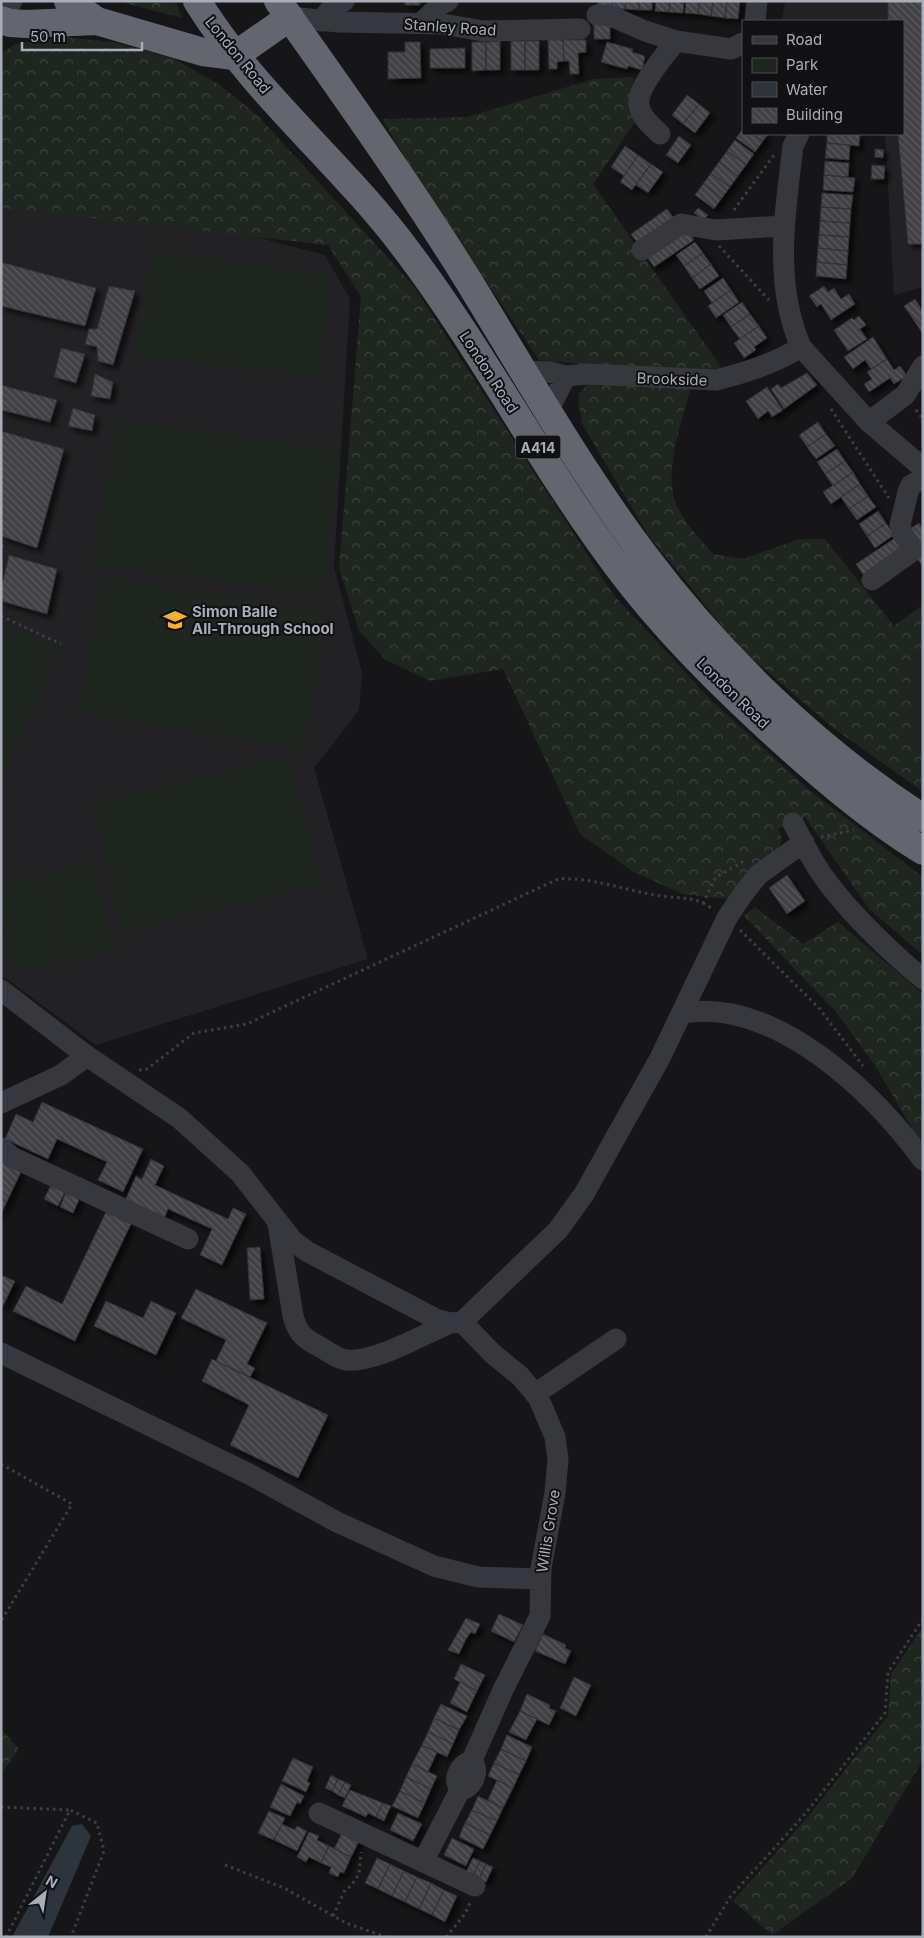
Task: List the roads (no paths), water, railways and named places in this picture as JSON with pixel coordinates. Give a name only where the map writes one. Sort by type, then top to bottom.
[{"type":"highway","points":[[68,1],[97,21],[202,52],[234,56],[284,9]]},
{"type":"highway","name":"London Road","points":[[197,1],[234,56],[367,200],[408,251],[441,298],[579,511],[619,568],[666,625],[718,682],[835,788],[892,832],[923,851]]},
{"type":"highway","name":"London Road","points":[[284,9],[431,222],[548,411],[596,486],[645,557],[690,612],[739,666],[799,722],[870,781],[923,818]]},
{"type":"highway","points":[[1,18],[10,23],[26,24],[97,21]]},
{"type":"street","points":[[1,18],[12,1]]},
{"type":"street","points":[[320,21],[332,7],[344,1]]},
{"type":"street","points":[[421,23],[441,4],[448,1]]},
{"type":"street","points":[[755,20],[757,1]]},
{"type":"street","name":"Stanley Road","points":[[284,9],[320,21],[443,24],[484,31],[580,28]]},
{"type":"street","points":[[597,15],[611,16],[645,31],[676,41],[731,49],[742,44]]},
{"type":"street","points":[[660,134],[644,118],[639,105],[639,94],[676,41]]},
{"type":"street","points":[[799,135],[794,146],[783,226],[783,259],[788,311],[801,347],[869,422],[923,468]]},
{"type":"street","points":[[642,250],[681,224],[716,230],[783,226]]},
{"type":"street","name":"Brookside","points":[[524,371],[550,372],[566,376],[588,374],[716,380],[734,376],[789,355],[801,347]]},
{"type":"street","points":[[869,422],[905,395],[923,366]]},
{"type":"street","points":[[548,411],[566,376]]},
{"type":"street","points":[[872,580],[914,550],[900,529],[904,510],[917,482]]},
{"type":"street","points":[[792,824],[817,867],[835,891],[870,929],[923,979]]},
{"type":"street","points":[[278,1223],[293,1316],[297,1331],[309,1342],[344,1360],[357,1360],[377,1355],[456,1322],[558,1230],[584,1194],[660,1058],[700,978],[727,918],[758,876],[804,842]]},
{"type":"street","points":[[700,978],[724,1011]]},
{"type":"street","points":[[1,990],[87,1056],[179,1118],[240,1174],[293,1241],[308,1252],[436,1319],[456,1322]]},
{"type":"street","points":[[683,1012],[702,1010],[724,1011],[782,1033],[830,1064],[883,1110],[923,1160]]},
{"type":"street","points":[[1,1103],[61,1074],[87,1056]]},
{"type":"street","points":[[1,1148],[12,1157],[188,1239]]},
{"type":"street","name":"Willis Grove","points":[[424,1862],[460,1790],[470,1786],[473,1782],[476,1770],[472,1760],[503,1690],[540,1616],[540,1578],[555,1494],[558,1458],[555,1437],[535,1394],[456,1322]]},
{"type":"street","points":[[535,1394],[616,1339]]},
{"type":"street","points":[[1,1353],[249,1474],[337,1522],[434,1566],[478,1577],[540,1578]]},
{"type":"street","points":[[319,1813],[475,1886]]},
{"type":"water","points":[[82,1824],[91,1836],[48,1937],[12,1937],[72,1826]]},
{"type":"place","name":"Simon Balle All-Through School","points":[[175,620]]}]
